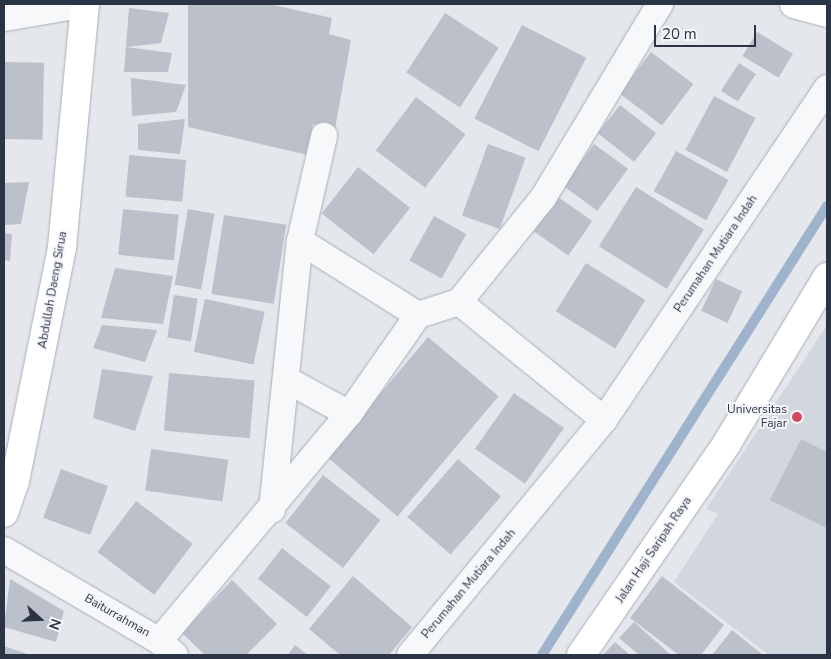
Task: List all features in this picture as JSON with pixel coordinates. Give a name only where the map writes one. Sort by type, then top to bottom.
[{"type":"main road","name":"Abdullah Daeng Sirua","points":[[4,513],[15,481],[62,247],[85,4]]},
{"type":"main road","points":[[794,4],[827,13]]},
{"type":"main road","name":"Jalan Haji Saripah Raya","points":[[581,655],[727,444],[827,277]]},
{"type":"street","points":[[4,18],[85,4]]},
{"type":"street","points":[[167,648],[272,510],[349,414],[418,315],[459,302],[543,198],[660,4]]},
{"type":"street","name":"Perumahan Mutiara Indah","points":[[410,655],[604,420],[827,88]]},
{"type":"street","points":[[272,510],[288,381],[300,241],[324,136]]},
{"type":"street","points":[[300,241],[418,315]]},
{"type":"street","points":[[459,302],[604,420]]},
{"type":"street","points":[[288,381],[349,414]]},
{"type":"street","name":"Baiturrahman","points":[[4,550],[167,648]]},
{"type":"shaded area","name":"Universitas Fajar","points":[[827,325],[827,655],[769,655],[674,582],[718,514],[706,509]]},
{"type":"building","points":[[188,4],[269,4],[332,18],[329,34],[351,40],[335,129],[313,124],[308,155],[188,127]]},
{"type":"building","points":[[129,8],[169,13],[161,43],[126,47],[172,53],[168,72],[124,72]]},
{"type":"building","points":[[445,13],[499,48],[460,107],[406,73]]},
{"type":"building","points":[[522,25],[586,58],[538,151],[474,119]]},
{"type":"building","points":[[757,32],[793,54],[779,78],[743,56]]},
{"type":"building","points":[[651,52],[693,84],[662,125],[620,94]]},
{"type":"building","points":[[4,62],[44,63],[43,140],[4,139]]},
{"type":"building","points":[[739,63],[756,74],[738,102],[721,91]]},
{"type":"building","points":[[131,78],[186,85],[176,112],[132,116]]},
{"type":"building","points":[[714,96],[755,118],[727,172],[685,150]]},
{"type":"building","points":[[416,97],[466,134],[425,188],[376,151]]},
{"type":"building","points":[[620,105],[656,133],[634,162],[598,133]]},
{"type":"building","points":[[185,119],[180,154],[138,150],[138,124]]},
{"type":"building","points":[[488,144],[526,158],[500,229],[462,215]]},
{"type":"building","points":[[594,144],[628,169],[597,211],[563,186]]},
{"type":"building","points":[[676,151],[728,180],[706,220],[654,191]]},
{"type":"building","points":[[129,155],[186,160],[182,202],[126,197]]},
{"type":"building","points":[[358,167],[410,208],[374,254],[322,213]]},
{"type":"building","points":[[29,182],[21,224],[4,225],[4,183]]},
{"type":"building","points":[[636,187],[704,229],[667,289],[599,246]]},
{"type":"building","points":[[558,197],[592,221],[568,255],[534,231]]},
{"type":"building","points":[[123,209],[179,215],[174,261],[118,255]]},
{"type":"building","points":[[188,209],[215,214],[201,290],[175,285]]},
{"type":"building","points":[[224,215],[286,225],[274,304],[211,294]]},
{"type":"building","points":[[434,216],[466,234],[442,279],[409,261]]},
{"type":"building","points":[[4,233],[12,234],[10,261],[4,260]]},
{"type":"building","points":[[586,263],[645,300],[615,348],[556,311]]},
{"type":"building","points":[[115,268],[173,276],[163,324],[101,318]]},
{"type":"building","points":[[716,279],[742,291],[727,323],[701,311]]},
{"type":"building","points":[[174,295],[198,299],[191,341],[167,337]]},
{"type":"building","points":[[205,299],[265,312],[253,365],[194,352]]},
{"type":"building","points":[[102,325],[157,330],[145,362],[93,348]]},
{"type":"building","points":[[428,337],[498,396],[398,516],[327,457]]},
{"type":"building","points":[[102,369],[153,376],[135,431],[93,418]]},
{"type":"building","points":[[169,373],[255,380],[250,438],[164,431]]},
{"type":"building","points":[[514,393],[564,428],[525,484],[475,449]]},
{"type":"building","points":[[801,439],[827,452],[827,528],[770,500]]},
{"type":"building","points":[[151,449],[228,460],[222,501],[145,491]]},
{"type":"building","points":[[458,459],[501,496],[451,555],[407,517]]},
{"type":"building","points":[[61,469],[108,486],[90,535],[43,518]]},
{"type":"building","points":[[323,475],[381,520],[343,568],[285,523]]},
{"type":"building","points":[[136,501],[193,544],[154,595],[97,552]]},
{"type":"building","points":[[282,548],[331,586],[307,617],[258,579]]},
{"type":"building","points":[[353,576],[412,627],[389,655],[340,655],[309,629]]},
{"type":"building","points":[[662,576],[724,625],[701,655],[679,655],[630,618]]},
{"type":"building","points":[[10,579],[64,611],[56,642],[4,627]]},
{"type":"building","points":[[232,580],[277,624],[246,655],[205,655],[182,633]]},
{"type":"building","points":[[634,622],[671,655],[639,655],[619,638]]},
{"type":"building","points":[[732,630],[763,655],[712,655]]},
{"type":"building","points":[[615,642],[630,655],[603,655]]},
{"type":"building","points":[[295,645],[308,655],[288,655]]},
{"type":"building","points":[[4,646],[30,655],[4,655]]},
{"type":"waterway","points":[[542,655],[827,206]]},
{"type":"place","name":"Universitas Fajar","points":[[797,417]]}]
